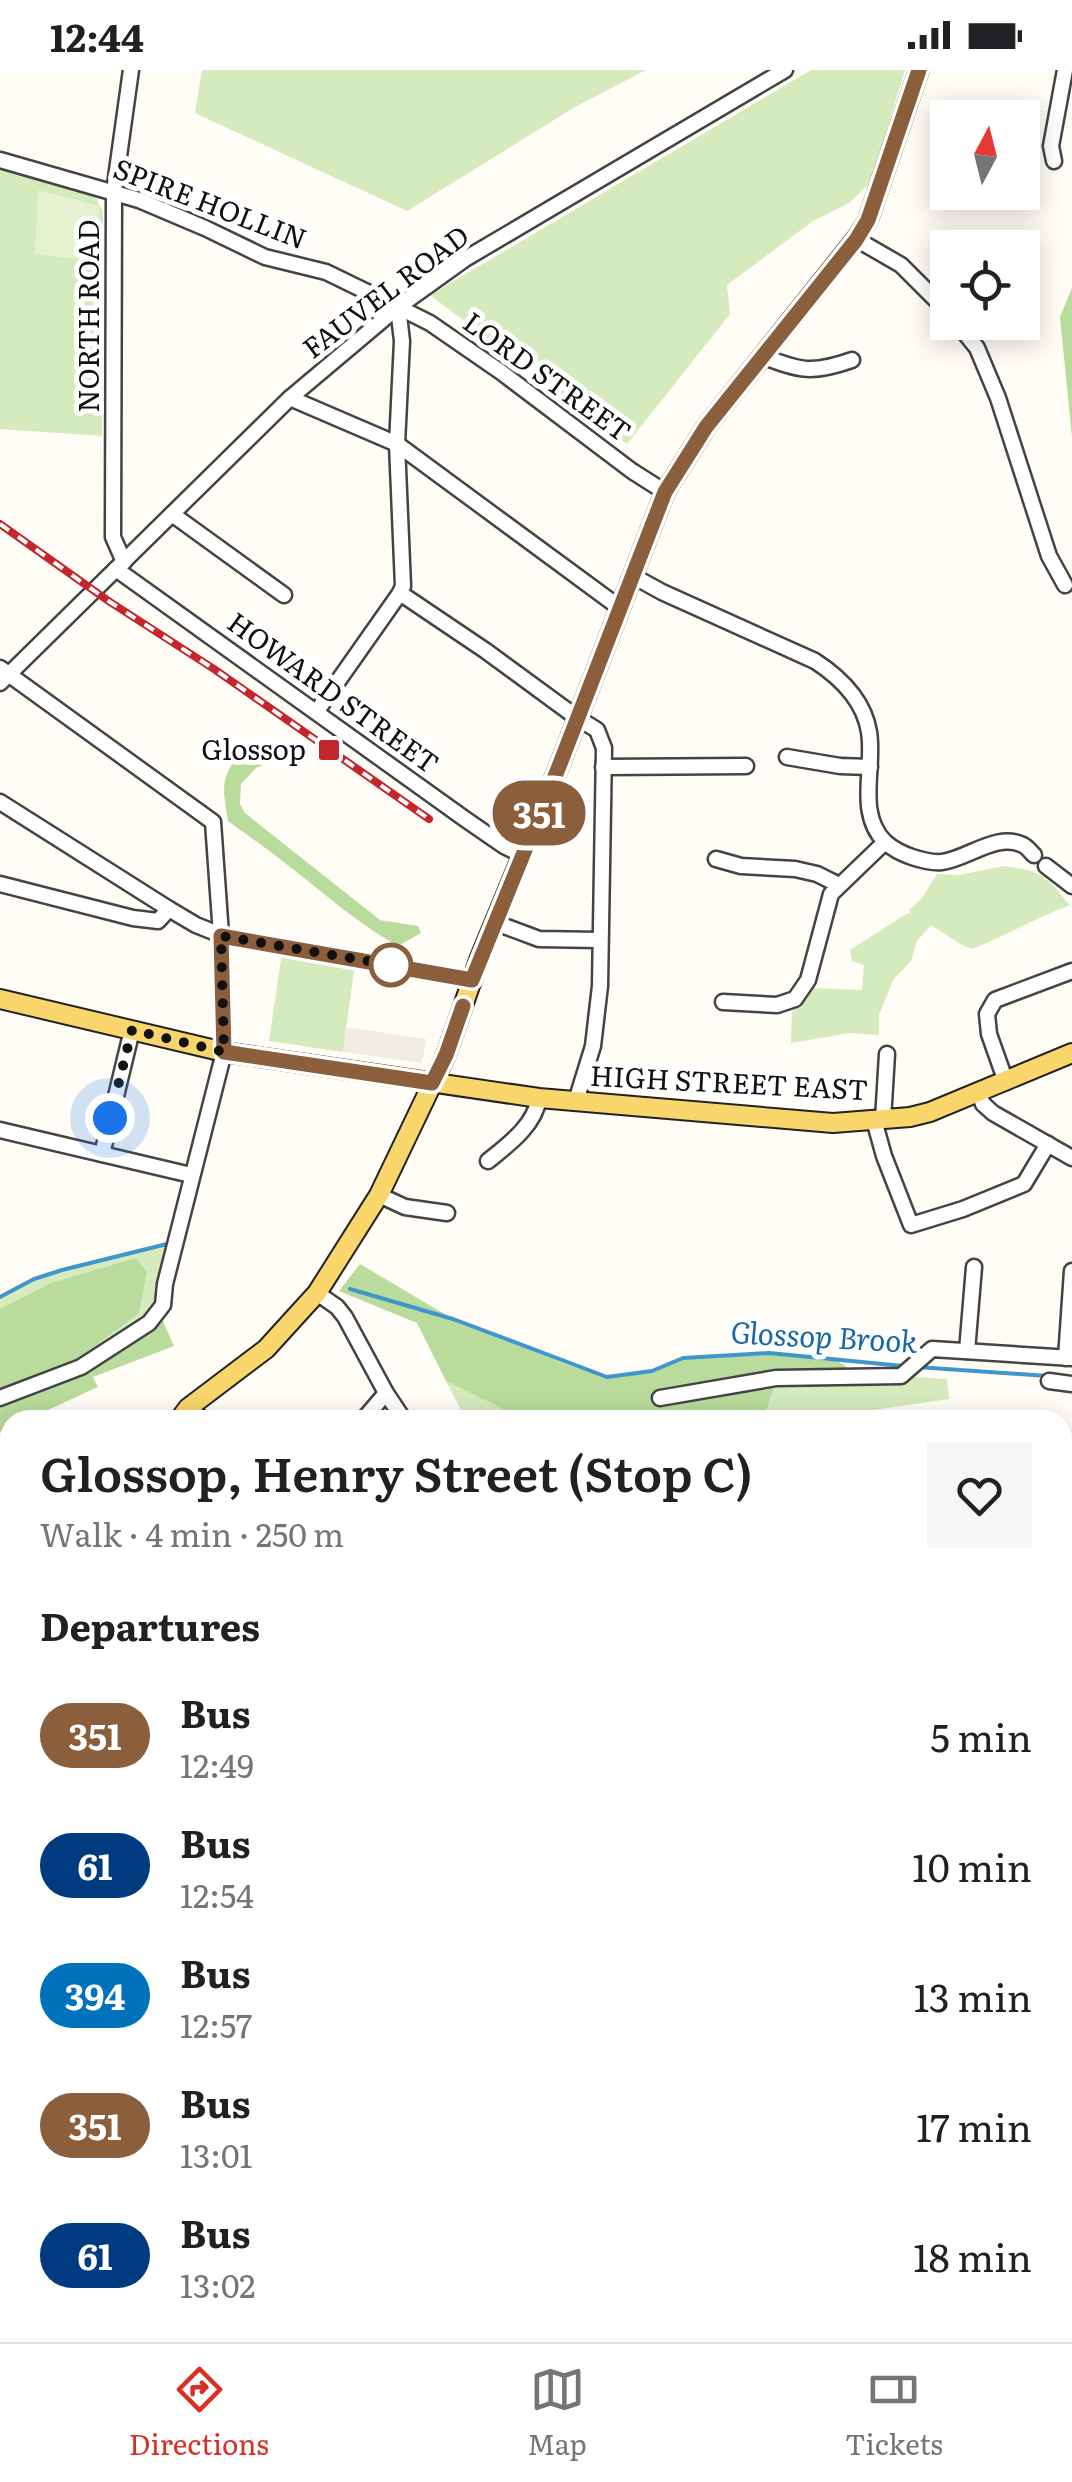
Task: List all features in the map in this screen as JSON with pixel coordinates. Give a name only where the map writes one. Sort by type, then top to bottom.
[{"type":"main road","points":[[189,1410],[266,1350],[317,1293],[379,1195],[446,1055],[665,492],[706,427],[856,240],[880,191],[919,70]]},
{"type":"main road","name":"HIGH STREET EAST","points":[[0,999],[224,1052],[432,1083],[539,1098],[834,1123],[930,1112],[1072,1053]]},
{"type":"street","name":"NORTH ROAD","points":[[116,569],[112,537],[114,192],[130,70]]},
{"type":"street","name":"FAUVEL ROAD","points":[[3,675],[290,398],[398,306],[465,259],[786,70]]},
{"type":"street","points":[[1055,162],[1054,124],[1065,70]]},
{"type":"street","name":"SPIRE HOLLIN","points":[[0,160],[114,192],[205,228],[264,257],[326,272],[398,306]]},
{"type":"street","points":[[856,240],[902,264],[930,293]]},
{"type":"street","points":[[317,711],[403,586],[397,444],[402,341],[398,306]]},
{"type":"street","name":"LORD STREET","points":[[398,306],[501,372],[665,492]]},
{"type":"street","points":[[971,340],[998,398],[1049,556],[1065,585]]},
{"type":"street","points":[[762,356],[794,368],[818,370],[852,360]]},
{"type":"street","points":[[290,398],[397,444],[620,608]]},
{"type":"street","points":[[172,514],[284,595]]},
{"type":"street","name":"HOWARD STREET","points":[[116,569],[504,846],[522,854]]},
{"type":"street","points":[[632,576],[834,673],[862,709],[868,729],[870,814],[875,828],[885,842],[902,854],[941,862],[990,845],[1022,844],[1070,881]]},
{"type":"street","points":[[400,594],[597,730],[604,748],[600,986],[594,1046],[576,1101]]},
{"type":"street","points":[[0,1398],[81,1367],[149,1323],[163,1305],[164,1284],[224,1052],[213,822],[3,675]]},
{"type":"street","points":[[787,757],[870,767]]},
{"type":"street","points":[[603,767],[746,766]]},
{"type":"street","points":[[0,802],[169,908],[221,936],[472,980]]},
{"type":"street","points":[[723,1002],[776,1004],[795,999],[808,980],[831,894],[885,842]]},
{"type":"street","points":[[716,859],[741,866],[795,869],[839,885]]},
{"type":"street","points":[[0,884],[133,918],[158,920],[169,908]]},
{"type":"street","points":[[496,923],[539,938],[599,940]]},
{"type":"street","points":[[1006,1082],[989,1034],[987,1014],[995,1000],[1072,971]]},
{"type":"street","points":[[102,1154],[132,1030]]},
{"type":"street","points":[[887,1054],[878,1120],[884,1156],[912,1226],[1024,1184],[1048,1144]]},
{"type":"street","points":[[979,1093],[983,1104],[993,1113],[1072,1158]]},
{"type":"street","points":[[488,1162],[537,1112],[539,1098]]},
{"type":"street","points":[[0,1130],[191,1174]]},
{"type":"street","points":[[379,1195],[405,1207],[447,1213]]},
{"type":"street","points":[[968,1351],[974,1267]]},
{"type":"street","points":[[660,1398],[776,1378],[901,1376],[932,1349],[1069,1358],[1072,1272]]},
{"type":"street","points":[[317,1293],[345,1317],[398,1410]]},
{"type":"street","points":[[1049,1381],[1072,1384]]},
{"type":"street","points":[[371,1410],[386,1392]]},
{"type":"green space","points":[[202,70],[646,70],[575,107],[407,211],[195,113]]},
{"type":"green space","points":[[811,70],[905,70],[871,182],[849,203],[813,221],[727,285],[730,314],[627,444],[430,295]]},
{"type":"green space","points":[[0,168],[94,194],[103,212],[102,436],[0,429]]},
{"type":"green space","points":[[38,190],[99,206],[99,261],[35,254]]},
{"type":"green space","points":[[1072,288],[1072,437],[1060,317]]},
{"type":"green space","points":[[245,747],[266,764],[256,768],[241,784],[240,804],[245,813],[380,920],[418,926],[421,933],[398,946],[228,821],[225,781]]},
{"type":"green space","points":[[1004,866],[1043,876],[1070,905],[972,949],[931,925],[917,941],[911,961],[893,980],[879,1015],[879,1035],[850,1033],[791,1043],[792,1012],[807,999],[812,988],[862,990],[864,965],[852,961],[850,950],[911,913],[909,910],[937,874],[959,875]]},
{"type":"green space","points":[[282,952],[355,963],[343,1052],[269,1041]]},
{"type":"green space","points":[[176,1242],[163,1305],[129,1337],[0,1398],[0,1297],[62,1270]]},
{"type":"green space","points":[[136,1258],[147,1272],[139,1313],[79,1358],[0,1389],[0,1309],[51,1283]]},
{"type":"green space","points":[[360,1264],[453,1319],[607,1377],[652,1371],[683,1358],[769,1353],[836,1360],[856,1373],[777,1378],[766,1410],[504,1410],[446,1381],[417,1323],[339,1291]]},
{"type":"green space","points":[[161,1317],[174,1346],[93,1377],[98,1387],[48,1410],[0,1410],[0,1404]]},
{"type":"green space","points":[[856,1373],[947,1379],[949,1399],[873,1410],[766,1410],[776,1378]]},
{"type":"green space","points":[[446,1381],[504,1410],[461,1410]]},
{"type":"shaded area","points":[[346,1027],[426,1039],[422,1063],[343,1052]]},
{"type":"waterway","name":"Glossop Brook","points":[[0,1297],[62,1270],[171,1243]]},
{"type":"waterway","name":"Glossop Brook","points":[[350,1289],[453,1319],[607,1377],[652,1371],[683,1358],[769,1353],[903,1366]]},
{"type":"waterway","name":"Glossop Brook","points":[[917,1367],[1047,1376]]},
{"type":"railway","points":[[0,524],[429,819]]},
{"type":"bus line","name":"351","points":[[463,1006],[432,1083],[224,1052],[221,936],[472,980],[665,492],[706,427],[856,240],[880,191],[919,70]]},
{"type":"place","name":"Glossop","points":[[329,750]]},
{"type":"route","points":[[110,1118],[132,1030],[224,1052],[221,936],[391,965]]}]
